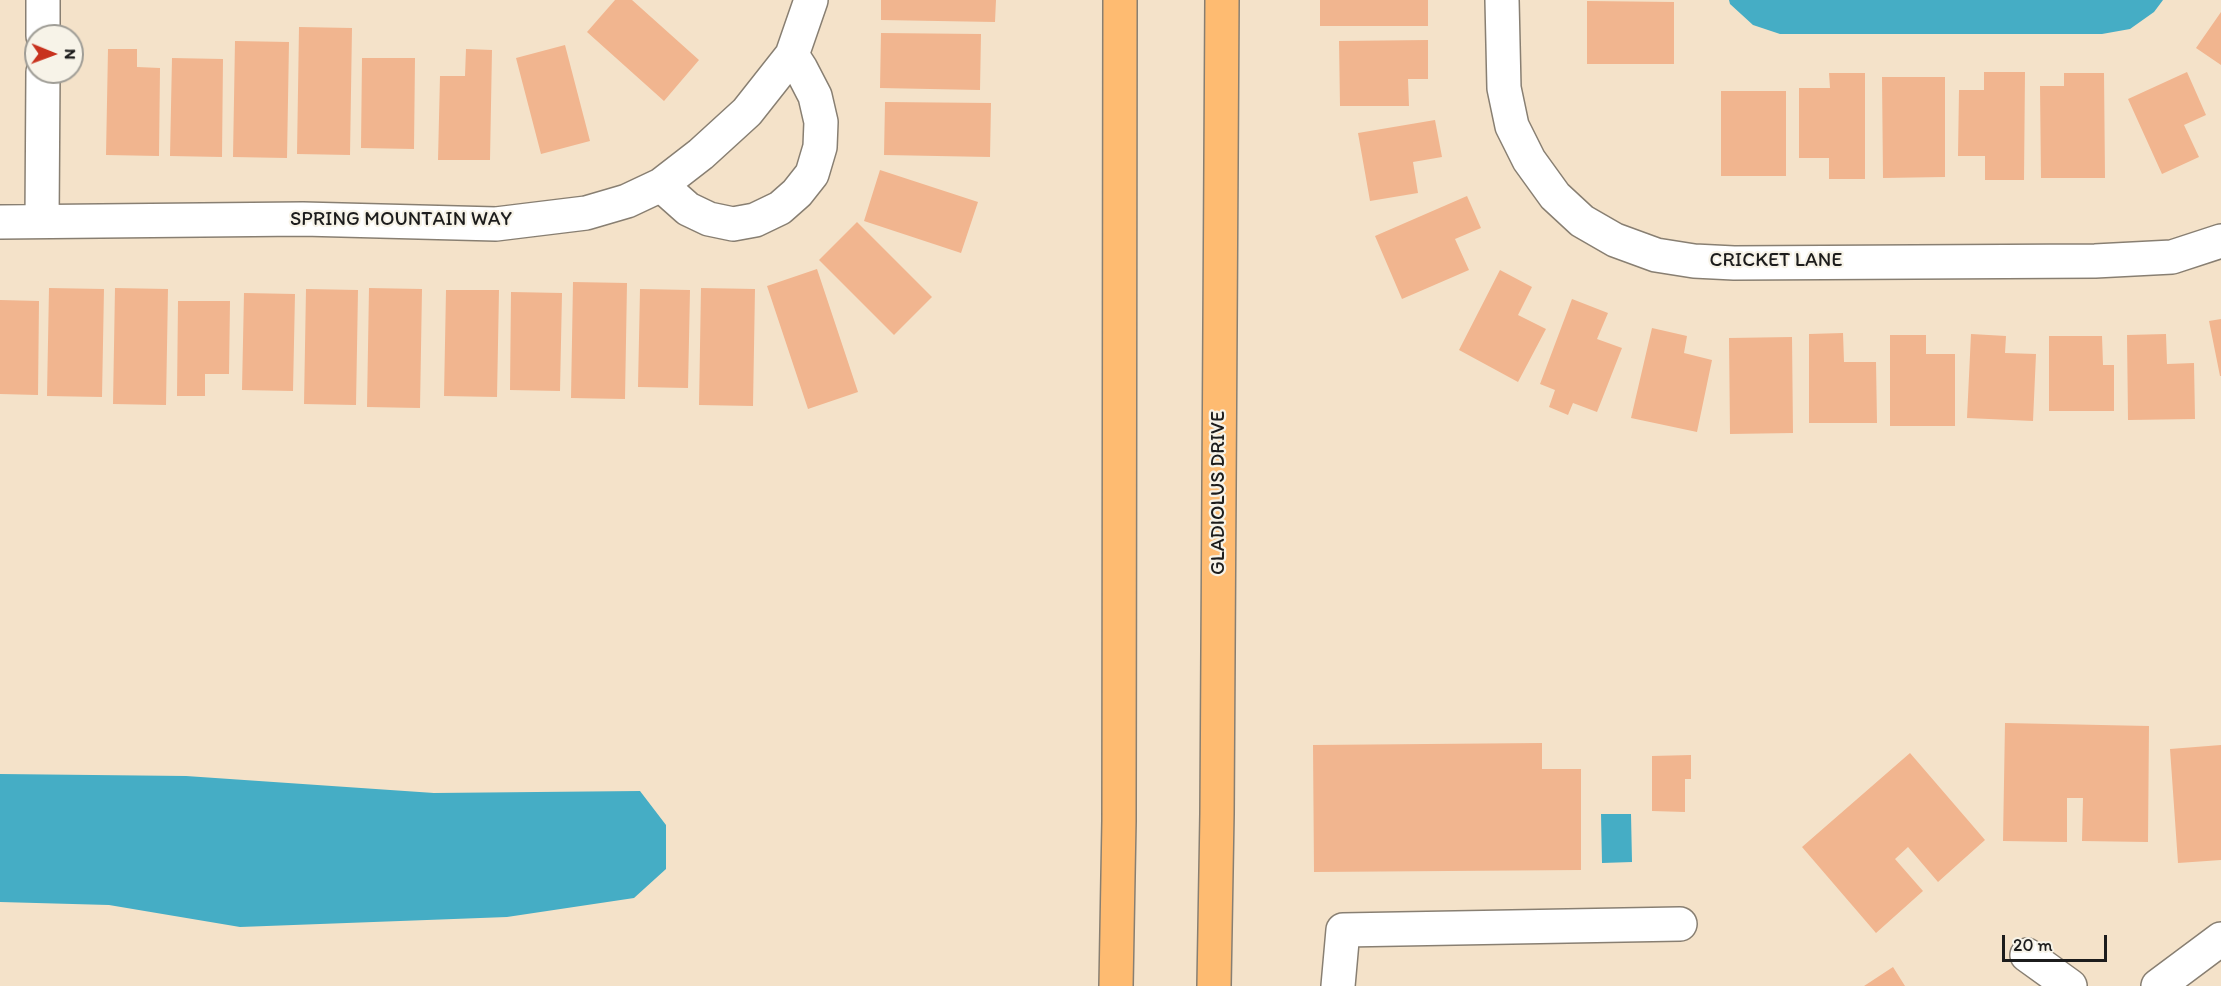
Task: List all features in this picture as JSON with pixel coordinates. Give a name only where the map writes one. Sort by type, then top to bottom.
[{"type":"main road","points":[[1116,986],[1119,821],[1120,0]]},
{"type":"main road","name":"GLADIOLUS DRIVE","points":[[1214,986],[1222,0]]},
{"type":"street","points":[[43,0],[43,24]]},
{"type":"street","name":"SPRING MOUNTAIN WAY","points":[[0,222],[303,219],[496,224],[586,213],[627,201],[661,185],[701,154],[747,112],[792,55],[811,0]]},
{"type":"street","name":"CRICKET LANE","points":[[1503,0],[1504,88],[1512,126],[1529,160],[1555,196],[1582,221],[1615,240],[1656,255],[1694,261],[1734,262],[2095,261],[2172,257],[2221,241]]},
{"type":"street","points":[[661,185],[688,209],[709,219],[733,224],[755,220],[780,208],[797,193],[812,174],[820,147],[821,122],[815,96],[792,55]]},
{"type":"street","points":[[42,222],[43,84]]},
{"type":"street","points":[[1338,986],[1343,930],[1680,924]]},
{"type":"street","points":[[2158,986],[2221,939]]},
{"type":"street","points":[[2027,955],[2070,986]]},
{"type":"water","points":[[1729,0],[2163,0],[2154,12],[2130,29],[2102,34],[1780,34],[1753,25],[1730,4]]},
{"type":"water","points":[[0,774],[186,776],[434,793],[640,791],[666,825],[666,869],[634,898],[507,917],[240,927],[109,905],[0,902]]},
{"type":"water","points":[[1601,814],[1631,814],[1632,862],[1602,863]]},
{"type":"building","points":[[615,0],[632,0],[699,60],[664,101],[587,32]]},
{"type":"building","points":[[881,0],[996,0],[995,22],[881,20]]},
{"type":"building","points":[[1320,0],[1428,0],[1428,26],[1320,26]]},
{"type":"building","points":[[1587,1],[1674,2],[1674,64],[1587,64]]},
{"type":"building","points":[[2221,12],[2221,65],[2196,48]]},
{"type":"building","points":[[299,27],[352,28],[350,155],[297,154]]},
{"type":"building","points":[[881,33],[981,34],[980,90],[880,88]]},
{"type":"building","points":[[1428,40],[1428,79],[1408,79],[1409,106],[1340,106],[1339,41]]},
{"type":"building","points":[[235,41],[289,42],[287,158],[233,157]]},
{"type":"building","points":[[565,45],[590,141],[541,154],[516,58]]},
{"type":"building","points":[[108,49],[137,49],[137,67],[160,68],[159,156],[106,155]]},
{"type":"building","points":[[466,49],[492,50],[490,160],[438,160],[440,76],[465,76]]},
{"type":"building","points":[[172,58],[223,59],[222,157],[170,156]]},
{"type":"building","points":[[362,58],[415,58],[414,149],[361,148]]},
{"type":"building","points":[[1984,72],[2025,72],[2024,180],[1985,180],[1985,156],[1958,156],[1959,90],[1984,90]]},
{"type":"building","points":[[2187,72],[2206,115],[2184,125],[2199,157],[2162,174],[2128,99]]},
{"type":"building","points":[[1829,73],[1865,73],[1865,179],[1829,179],[1829,158],[1799,158],[1799,88],[1830,88]]},
{"type":"building","points":[[2064,73],[2104,73],[2105,178],[2041,178],[2040,86],[2064,86]]},
{"type":"building","points":[[1882,77],[1945,77],[1945,177],[1883,178]]},
{"type":"building","points":[[1721,91],[1786,91],[1786,176],[1721,176]]},
{"type":"building","points":[[885,102],[991,103],[990,157],[884,155]]},
{"type":"building","points":[[1435,120],[1442,157],[1413,162],[1418,193],[1370,201],[1358,133]]},
{"type":"building","points":[[880,170],[978,202],[961,253],[864,221]]},
{"type":"building","points":[[1467,196],[1481,228],[1455,239],[1469,270],[1402,299],[1375,236]]},
{"type":"building","points":[[857,222],[932,297],[894,335],[819,260]]},
{"type":"building","points":[[817,269],[858,392],[808,409],[767,286]]},
{"type":"building","points":[[1500,270],[1532,287],[1518,315],[1546,329],[1518,382],[1459,350]]},
{"type":"building","points":[[573,282],[627,283],[625,399],[571,398]]},
{"type":"building","points":[[49,288],[104,289],[102,397],[47,396]]},
{"type":"building","points":[[115,288],[168,289],[166,405],[113,404]]},
{"type":"building","points":[[369,288],[422,289],[420,408],[367,407]]},
{"type":"building","points":[[701,288],[755,289],[753,406],[699,405]]},
{"type":"building","points":[[306,289],[358,290],[356,405],[304,404]]},
{"type":"building","points":[[640,289],[690,290],[688,388],[638,387]]},
{"type":"building","points":[[446,290],[499,290],[497,397],[444,396]]},
{"type":"building","points":[[511,292],[562,293],[560,391],[510,390]]},
{"type":"building","points":[[244,293],[295,294],[293,391],[242,390]]},
{"type":"building","points":[[1572,299],[1608,313],[1597,339],[1622,348],[1597,412],[1573,403],[1568,415],[1549,407],[1555,390],[1540,384]]},
{"type":"building","points":[[0,300],[39,301],[38,395],[0,394]]},
{"type":"building","points":[[178,301],[230,301],[229,374],[205,374],[205,396],[177,396]]},
{"type":"building","points":[[2221,319],[2221,376],[2220,376],[2209,321]]},
{"type":"building","points":[[1652,328],[1687,336],[1684,353],[1712,360],[1697,432],[1631,418]]},
{"type":"building","points":[[1843,333],[1844,362],[1876,362],[1877,423],[1809,423],[1809,334]]},
{"type":"building","points":[[1971,334],[2006,336],[2005,353],[2036,354],[2033,421],[1967,418]]},
{"type":"building","points":[[2166,334],[2167,364],[2194,363],[2195,419],[2128,420],[2127,335]]},
{"type":"building","points":[[1890,335],[1926,335],[1926,354],[1955,354],[1955,426],[1890,426]]},
{"type":"building","points":[[2049,336],[2102,336],[2103,365],[2114,365],[2114,411],[2049,411]]},
{"type":"building","points":[[1792,337],[1793,433],[1730,434],[1729,338]]},
{"type":"building","points":[[2005,723],[2149,726],[2148,842],[2082,841],[2083,798],[2067,798],[2067,842],[2003,841]]},
{"type":"building","points":[[1542,743],[1542,769],[1581,769],[1581,870],[1314,872],[1313,745]]},
{"type":"building","points":[[2221,745],[2221,860],[2178,863],[2170,749]]},
{"type":"building","points":[[1910,753],[1985,840],[1938,882],[1908,847],[1895,859],[1923,891],[1876,933],[1802,847]]},
{"type":"building","points":[[1691,755],[1691,779],[1685,779],[1685,812],[1652,811],[1652,756]]},
{"type":"building","points":[[1893,967],[1905,986],[1864,986]]}]
